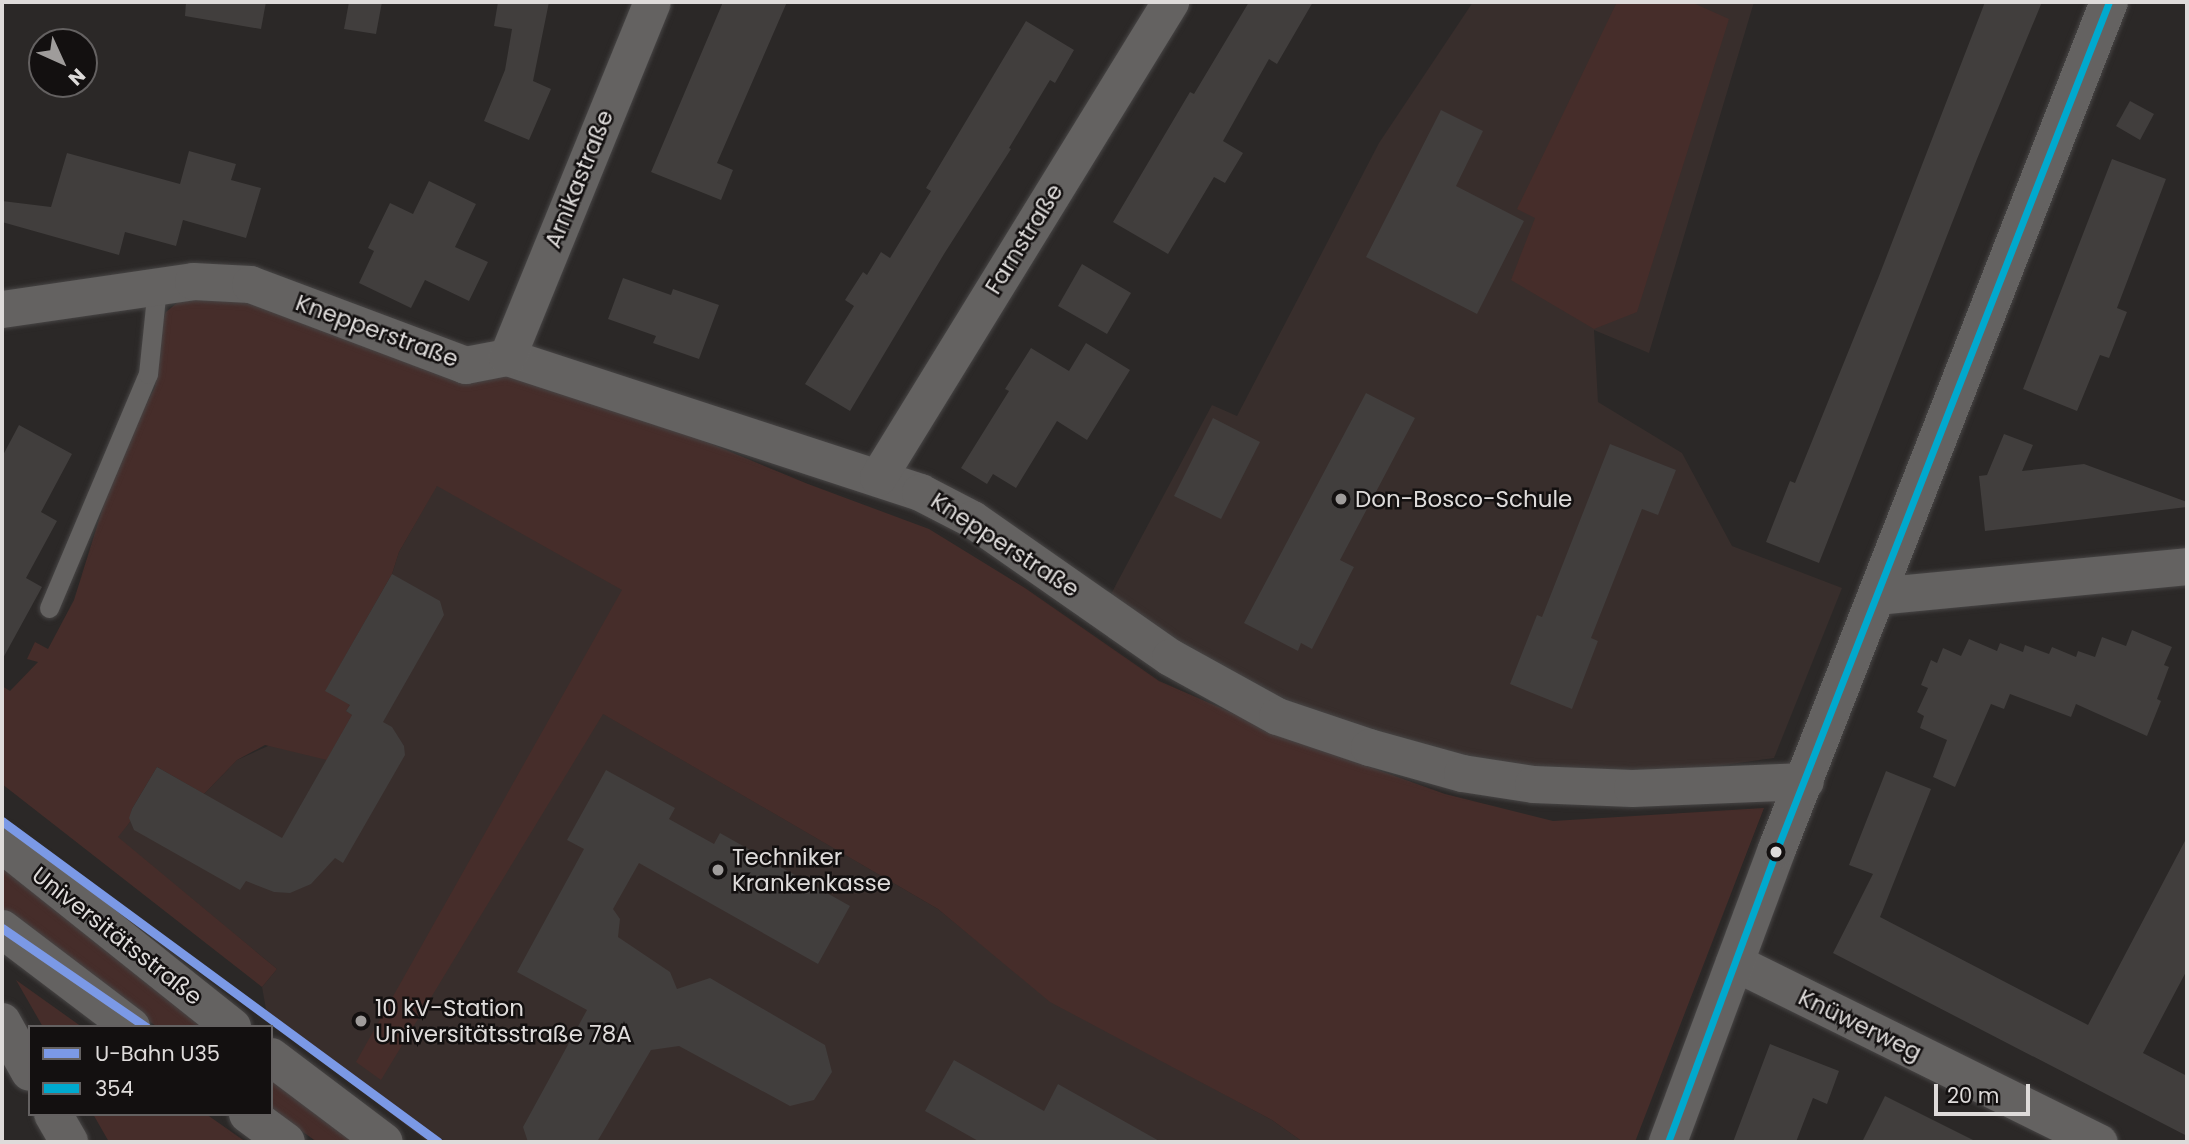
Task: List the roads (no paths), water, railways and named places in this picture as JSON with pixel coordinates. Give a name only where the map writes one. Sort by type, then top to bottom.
[{"type":"street","name":"Arnikastraße","points":[[507,357],[652,2]]},
{"type":"street","name":"Farnstraße","points":[[878,477],[1170,2]]},
{"type":"street","points":[[1668,1142],[1734,962],[2109,2]]},
{"type":"street","name":"Knepperstraße","points":[[2,309],[193,281],[250,284],[465,365],[507,357],[920,492],[972,519],[1189,668],[1277,716],[1368,747],[1462,773],[1534,785],[1632,788],[1805,781]]},
{"type":"street","points":[[1876,596],[2187,566]]},
{"type":"street","name":"Universitätsstraße","points":[[2,844],[229,1025]]},
{"type":"street","points":[[2,929],[128,1025]]},
{"type":"street","name":"Knüwerweg","points":[[1734,962],[2099,1142]]},
{"type":"street","points":[[2,1022],[28,1068]]},
{"type":"street","points":[[273,1059],[384,1142]]},
{"type":"street","points":[[54,1116],[69,1142]]},
{"type":"street","points":[[250,1116],[286,1142]]},
{"type":"lane","points":[[49,608],[148,374],[157,287]]},
{"type":"metro line","name":"U35","points":[[2,821],[438,1142]]},
{"type":"metro line","name":"U35","points":[[2,928],[143,1025]]},
{"type":"place","name":"Don-Bosco-Schule","points":[[1341,499]]},
{"type":"place","name":"Techniker Krankenkasse","points":[[718,870]]},
{"type":"place","name":"10 kV-Station Universitätsstraße 78A","points":[[361,1021]]}]
